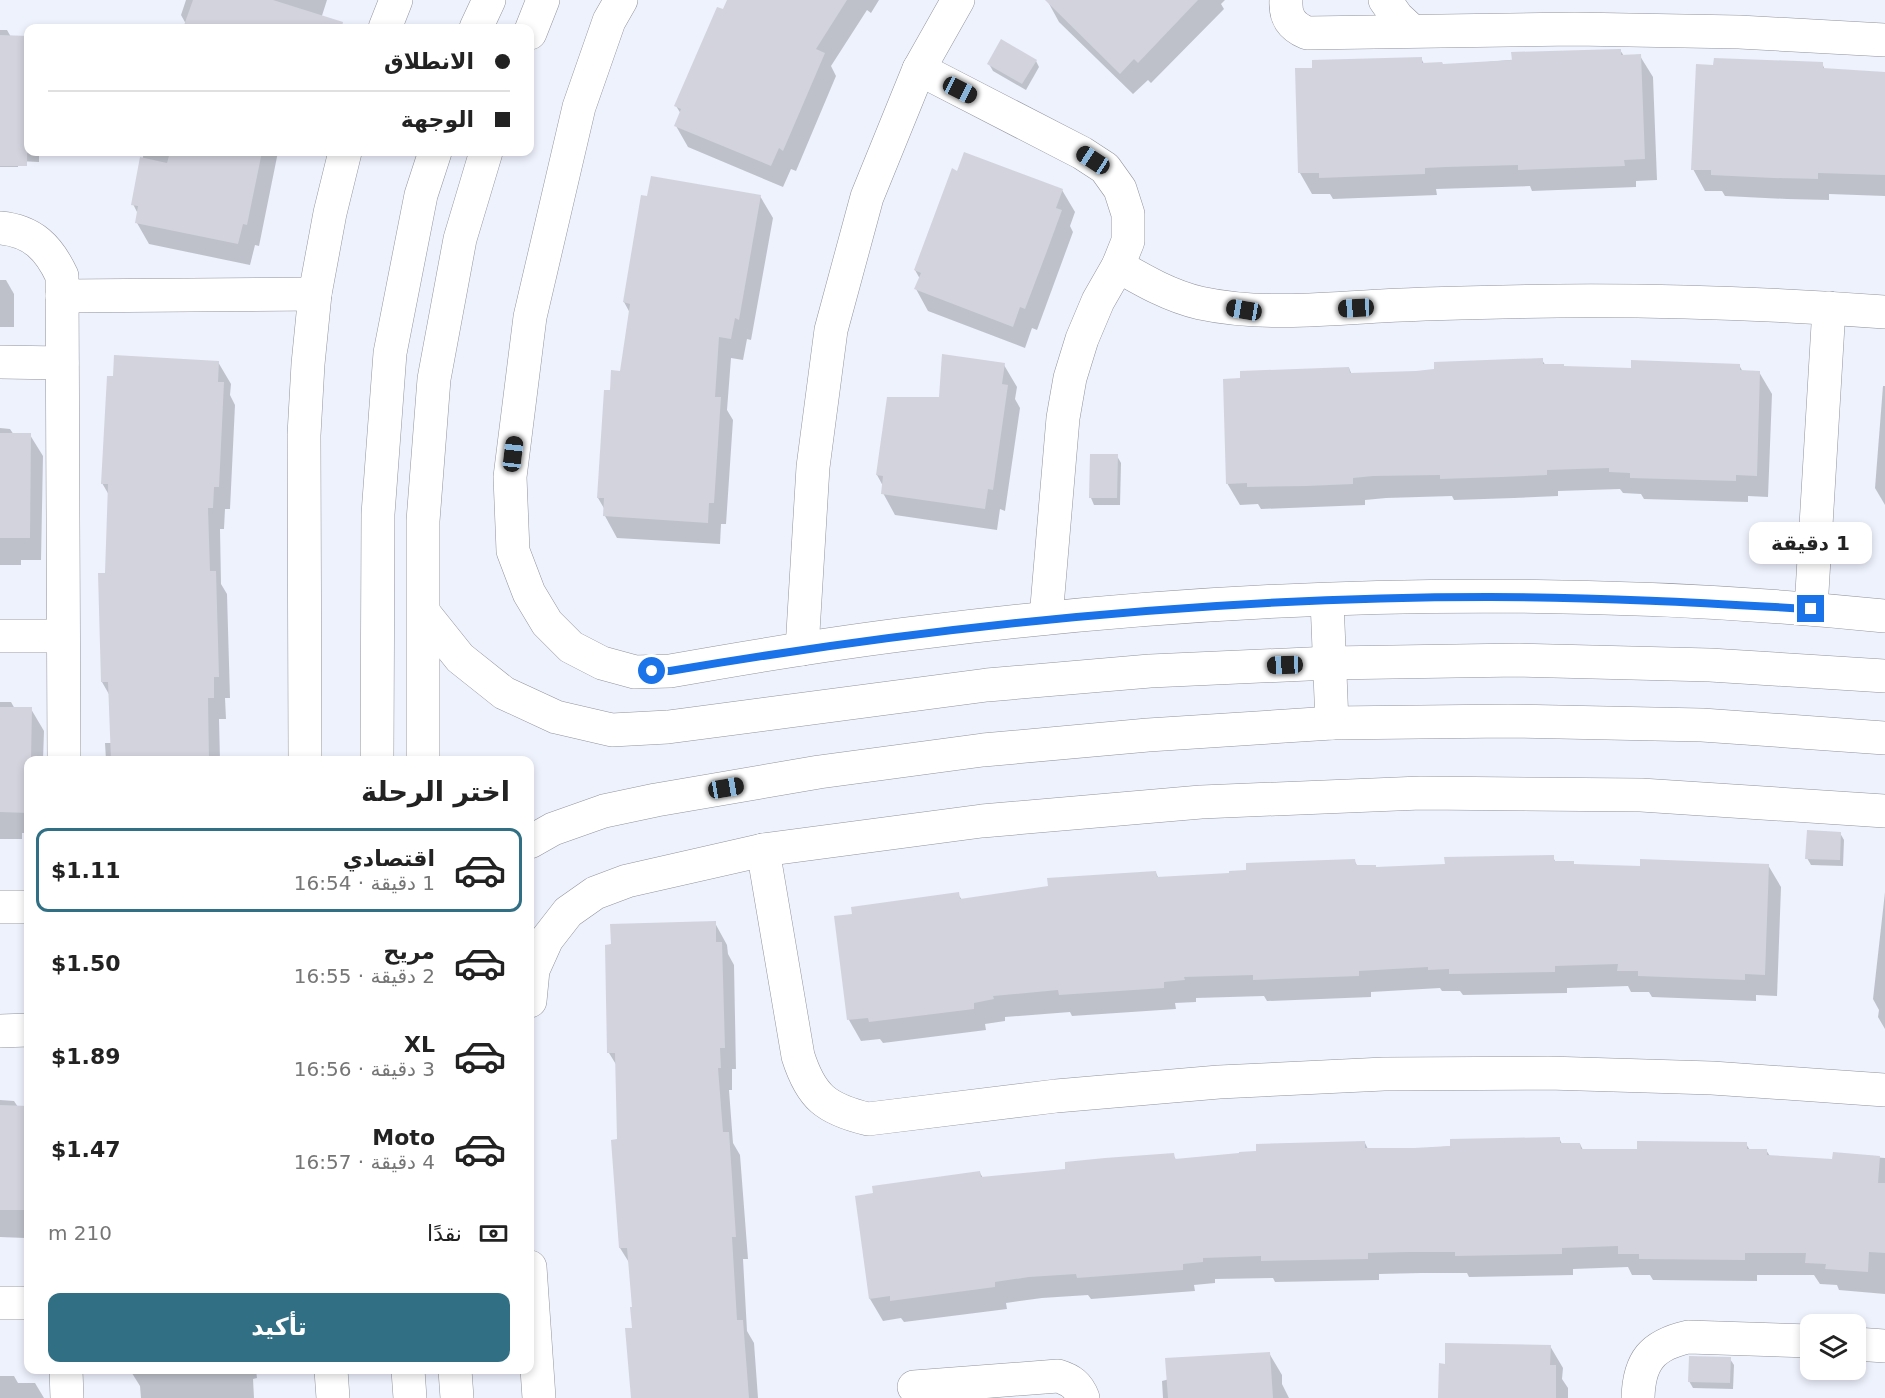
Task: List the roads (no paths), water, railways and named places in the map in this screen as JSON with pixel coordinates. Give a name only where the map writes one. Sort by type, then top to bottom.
[{"type":"street","points":[[386,24],[396,0]]},
{"type":"street","points":[[478,24],[489,0]]},
{"type":"street","points":[[534,24],[543,0]]},
{"type":"street","points":[[621,0],[609,21],[579,107],[530,316],[510,477],[513,551],[529,593],[547,623],[572,647],[602,663],[635,672],[670,671],[802,649],[1046,618],[1187,607],[1328,600],[1500,597],[1650,600],[1811,609],[1885,616]]},
{"type":"street","points":[[802,649],[813,466],[831,330],[867,197],[919,69],[958,0]]},
{"type":"street","points":[[1286,0],[1286,12],[1290,21],[1297,29],[1307,33],[1575,29],[1727,32],[1885,40]]},
{"type":"street","points":[[1385,0],[1397,17],[1411,30]]},
{"type":"street","points":[[919,69],[1082,153],[1104,168],[1120,189],[1128,214],[1128,241],[1118,266],[1094,310],[1070,378],[1063,418],[1046,618]]},
{"type":"street","points":[[305,756],[304,435],[308,364],[315,294],[330,213],[344,156]]},
{"type":"street","points":[[377,756],[378,514],[390,353],[421,195],[434,156]]},
{"type":"street","points":[[423,756],[423,521],[434,379],[460,239],[485,156]]},
{"type":"street","points":[[0,228],[23,233],[40,243],[53,258],[62,276],[64,756]]},
{"type":"street","points":[[1118,266],[1155,288],[1198,302],[1244,310],[1289,311],[1424,304],[1559,301],[1694,302],[1885,312]]},
{"type":"street","points":[[62,296],[315,294]]},
{"type":"street","points":[[1811,609],[1829,308]]},
{"type":"street","points":[[0,362],[62,363]]},
{"type":"street","points":[[1328,600],[1332,723]]},
{"type":"street","points":[[424,614],[460,658],[504,693],[556,717],[612,730],[668,727],[987,685],[1150,671],[1330,663],[1520,660],[1710,665],[1885,676]]},
{"type":"street","points":[[0,636],[63,636]]},
{"type":"street","points":[[534,840],[553,829],[603,811],[819,772],[983,750],[1148,735],[1332,723],[1508,721],[1702,725],[1885,738]]},
{"type":"street","points":[[534,968],[547,939],[568,912],[596,892],[627,881],[763,850],[982,821],[1201,802],[1420,793],[1641,795],[1885,811]]},
{"type":"street","points":[[763,850],[798,1056],[806,1080],[821,1100],[843,1113],[868,1119],[1091,1093],[1220,1082],[1384,1074],[1548,1073],[1701,1077],[1885,1090]]},
{"type":"street","points":[[0,907],[24,907]]},
{"type":"street","points":[[0,1031],[24,1030]]},
{"type":"street","points":[[0,1303],[24,1303]]},
{"type":"street","points":[[534,1332],[538,1398]]},
{"type":"street","points":[[1638,1398],[1642,1368],[1654,1352],[1669,1341],[1688,1337],[1800,1341]]},
{"type":"street","points":[[1866,1345],[1885,1346]]},
{"type":"street","points":[[66,1374],[67,1398]]},
{"type":"street","points":[[331,1374],[333,1398]]},
{"type":"street","points":[[408,1374],[410,1398]]},
{"type":"street","points":[[455,1374],[457,1398]]},
{"type":"street","points":[[914,1387],[1058,1376],[1070,1380],[1079,1389],[1083,1398]]}]
